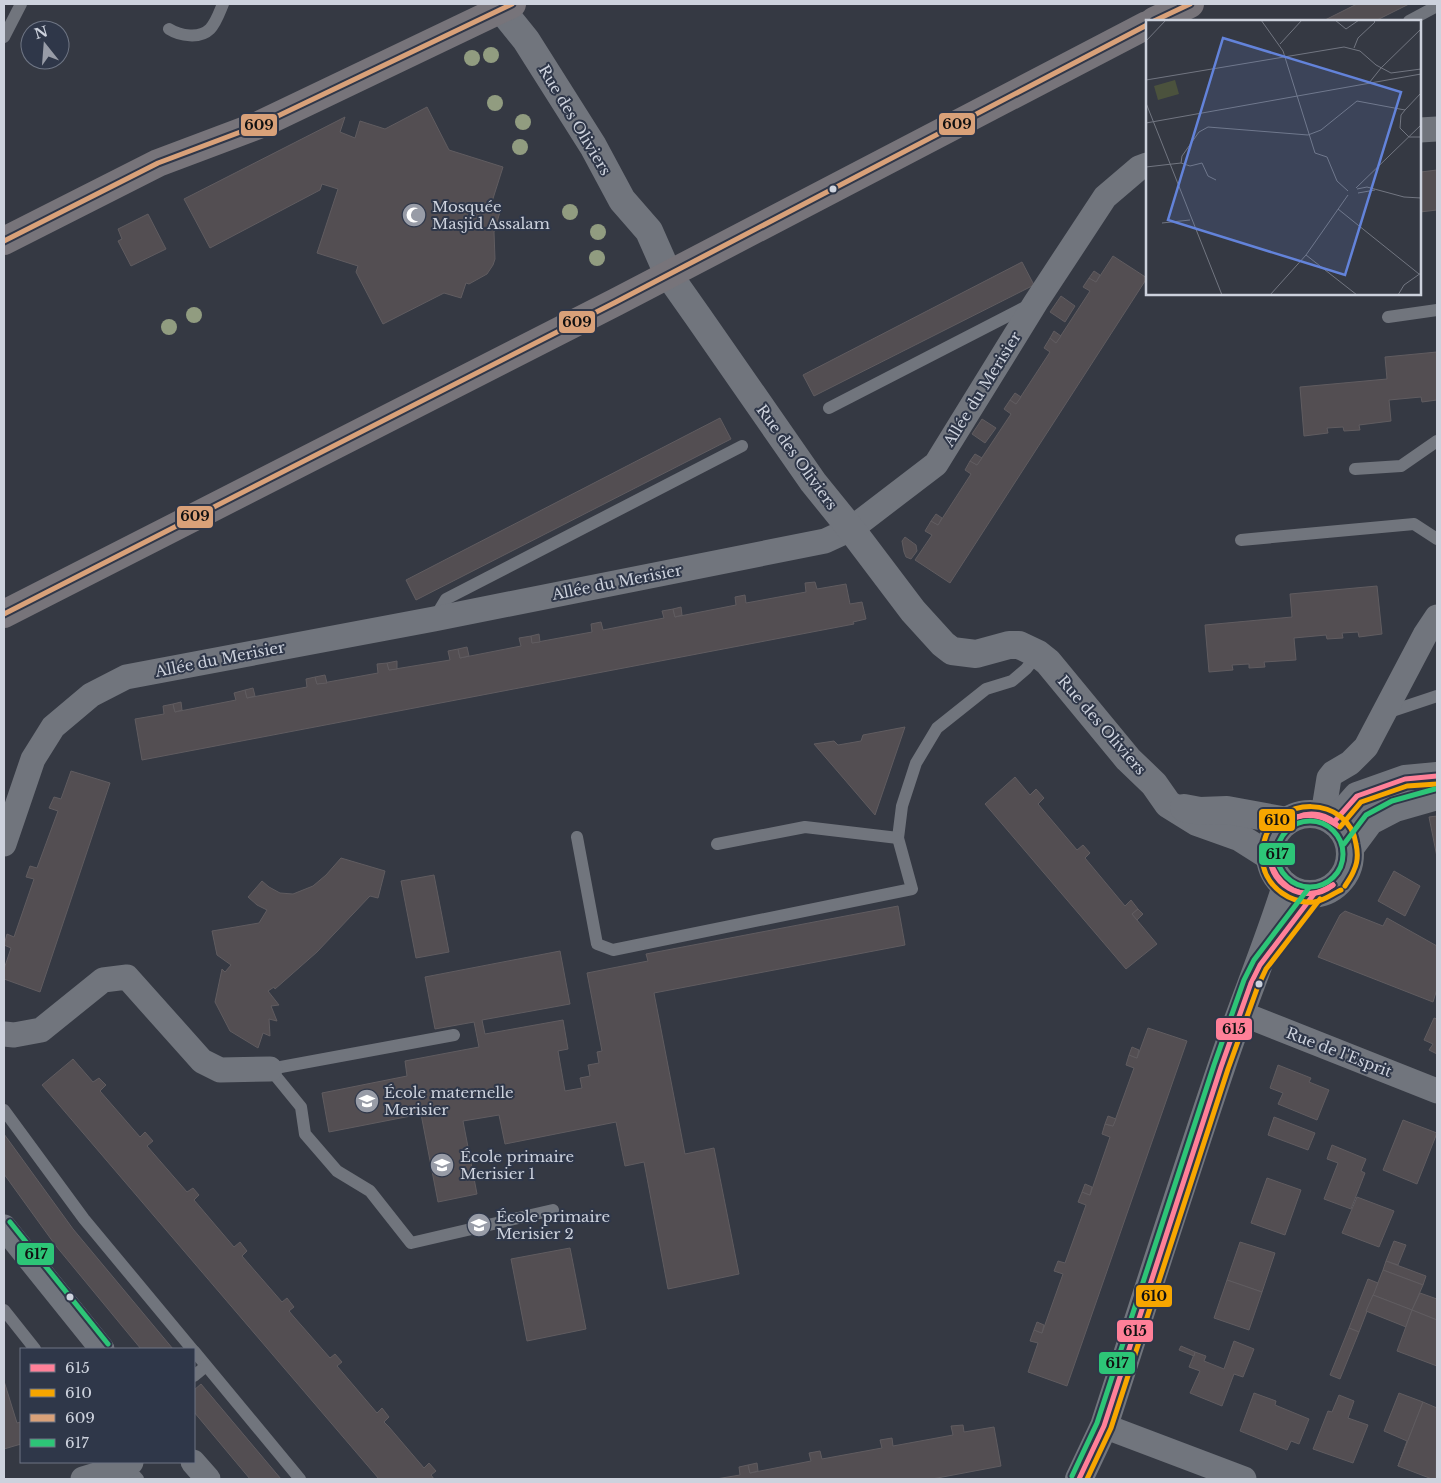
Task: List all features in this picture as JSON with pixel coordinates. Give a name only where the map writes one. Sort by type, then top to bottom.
[{"type":"main road","points":[[1156,20],[1187,5]]},
{"type":"main road","points":[[4,241],[158,163],[259,125],[503,6]]},
{"type":"main road","points":[[4,614],[668,274],[1146,26]]},
{"type":"street","name":"Rue des Oliviers","points":[[503,6],[583,130],[622,200],[649,231],[668,274],[812,482],[851,529],[913,611],[942,644],[952,651],[976,654],[1010,645],[1019,645],[1038,654],[1048,662],[1128,759],[1154,784],[1168,804],[1197,822],[1239,836],[1269,856]]},
{"type":"street","points":[[1421,130],[1437,128]]},
{"type":"street","name":"Allée du Merisier","points":[[4,844],[33,759],[53,727],[91,695],[126,677],[434,619],[825,541],[851,529],[936,464],[1036,302],[1105,197],[1139,168],[1146,165]]},
{"type":"street","points":[[1329,819],[1329,778],[1333,773],[1350,763],[1366,747],[1425,635],[1437,617]]},
{"type":"street","points":[[1329,819],[1357,796],[1405,779],[1437,776]]},
{"type":"street","points":[[1350,848],[1370,821],[1395,808],[1437,796]]},
{"type":"street","points":[[1168,804],[1200,811],[1227,810],[1287,820]]},
{"type":"street","points":[[1311,813],[1329,819],[1342,829],[1350,848],[1350,861],[1345,873],[1338,883],[1327,891],[1314,894],[1304,894],[1286,886],[1274,873],[1269,856],[1271,842],[1277,830],[1287,820],[1304,814],[1311,813]]},
{"type":"street","points":[[1080,1479],[1104,1426],[1240,1013],[1260,965],[1286,886]]},
{"type":"street","points":[[1260,965],[1314,894]]},
{"type":"street","points":[[4,1034],[14,1035],[41,1030],[103,980],[127,977],[202,1061],[220,1070],[270,1069]]},
{"type":"street","name":"Rue de l'Esprit","points":[[1240,1013],[1437,1090]]},
{"type":"street","points":[[4,1227],[101,1348]]},
{"type":"street","points":[[1104,1426],[1244,1479]]},
{"type":"street","points":[[194,1463],[208,1479]]},
{"type":"street","points":[[83,1479],[130,1467]]},
{"type":"lane","points":[[4,37],[21,4]]},
{"type":"lane","points":[[169,29],[176,34],[198,35],[210,28],[224,4]]},
{"type":"lane","points":[[1411,20],[1437,6]]},
{"type":"lane","points":[[829,408],[1036,302]]},
{"type":"lane","points":[[1388,317],[1437,310]]},
{"type":"lane","points":[[1355,469],[1400,466],[1437,441]]},
{"type":"lane","points":[[434,619],[446,599],[742,446]]},
{"type":"lane","points":[[1241,540],[1414,524],[1437,538]]},
{"type":"lane","points":[[577,837],[597,944],[613,950],[912,889],[898,838],[902,806],[916,763],[937,728],[986,689],[1012,681],[1026,669],[1038,654]]},
{"type":"lane","points":[[1384,714],[1437,696]]},
{"type":"lane","points":[[717,844],[805,827],[898,838]]},
{"type":"lane","points":[[454,1035],[270,1069],[301,1107],[305,1134],[338,1171],[370,1191],[411,1242],[553,1210]]},
{"type":"lane","points":[[4,1110],[84,1219],[191,1348]]},
{"type":"lane","points":[[4,1310],[33,1348]]},
{"type":"lane","points":[[195,1352],[300,1479]]},
{"type":"lane","points":[[195,1375],[206,1366]]},
{"type":"building","points":[[1357,4],[1409,4],[1377,20],[1325,20]]},
{"type":"building","name":"Mosquée Masjid Assalam","points":[[427,107],[449,150],[503,167],[490,208],[500,212],[494,232],[495,259],[487,274],[469,284],[466,283],[461,298],[444,293],[383,324],[356,272],[358,266],[317,253],[338,189],[322,184],[320,190],[210,248],[184,199],[345,117],[340,132],[355,138],[360,121],[385,129]]},
{"type":"building","points":[[1437,170],[1437,210],[1421,212],[1421,172]]},
{"type":"building","points":[[148,214],[166,249],[131,266],[118,241],[122,239],[118,229]]},
{"type":"building","points":[[1113,256],[1146,277],[950,583],[915,560],[932,535],[925,531],[931,521],[938,525],[971,474],[965,470],[970,461],[977,465],[1011,414],[1004,409],[1010,400],[1016,404],[1050,352],[1044,348],[1050,338],[1056,343],[1090,291],[1083,287],[1089,278],[1096,282]]},
{"type":"building","points":[[1022,262],[1034,285],[814,396],[803,375]]},
{"type":"building","points":[[1094,271],[1100,275],[1096,282],[1089,278]]},
{"type":"building","points":[[1061,296],[1075,306],[1065,322],[1050,312]]},
{"type":"building","points":[[1054,331],[1061,336],[1056,343],[1050,338]]},
{"type":"building","points":[[1437,352],[1437,400],[1422,402],[1421,397],[1389,400],[1391,421],[1359,425],[1360,430],[1344,431],[1343,427],[1327,428],[1328,433],[1304,436],[1300,387],[1387,379],[1385,357]]},
{"type":"building","points":[[1015,393],[1021,397],[1016,404],[1010,400]]},
{"type":"building","points":[[720,418],[731,439],[416,600],[406,580]]},
{"type":"building","points":[[982,419],[996,428],[985,443],[972,434]]},
{"type":"building","points":[[975,454],[982,458],[977,465],[970,461]]},
{"type":"building","points":[[936,514],[942,518],[938,525],[931,521]]},
{"type":"building","points":[[905,537],[916,545],[917,551],[911,559],[906,557],[904,552],[902,541]]},
{"type":"building","points":[[815,582],[817,589],[846,584],[850,604],[862,602],[866,619],[853,622],[854,624],[142,760],[135,719],[164,714],[163,706],[173,704],[175,712],[236,700],[234,693],[245,690],[247,698],[307,687],[306,679],[315,677],[317,684],[378,673],[377,664],[387,663],[389,670],[450,660],[448,651],[458,649],[460,658],[521,646],[519,638],[531,636],[532,643],[592,632],[591,624],[601,622],[603,630],[664,618],[662,611],[673,609],[675,617],[736,605],[735,597],[745,595],[746,603],[806,592],[805,583]]},
{"type":"building","points":[[1377,586],[1382,634],[1359,637],[1358,632],[1342,633],[1343,638],[1327,639],[1326,635],[1294,638],[1296,660],[1264,662],[1265,667],[1249,668],[1249,664],[1232,665],[1233,670],[1209,672],[1205,625],[1292,617],[1290,594]]},
{"type":"building","points":[[681,607],[682,615],[675,617],[673,609]]},
{"type":"building","points":[[539,634],[540,642],[532,643],[531,636]]},
{"type":"building","points":[[467,647],[469,656],[460,658],[458,649]]},
{"type":"building","points":[[397,661],[397,669],[389,670],[387,663]]},
{"type":"building","points":[[325,675],[327,683],[317,684],[315,677]]},
{"type":"building","points":[[253,688],[255,696],[247,698],[245,690]]},
{"type":"building","points":[[181,702],[182,710],[175,712],[173,704]]},
{"type":"building","points":[[905,727],[875,815],[814,744],[834,741],[838,745],[861,741],[863,735]]},
{"type":"building","points":[[71,771],[110,783],[40,992],[4,979],[4,969],[11,948],[4,945],[7,934],[14,937],[34,879],[26,877],[30,866],[37,868],[58,811],[49,808],[54,797],[61,799]]},
{"type":"building","points":[[1015,777],[1030,795],[1036,789],[1044,798],[1038,804],[1077,850],[1083,845],[1090,853],[1085,858],[1125,906],[1131,900],[1138,909],[1132,914],[1157,944],[1126,969],[985,804]]},
{"type":"building","points":[[1437,816],[1437,857],[1429,817]]},
{"type":"building","points":[[341,858],[385,871],[378,898],[370,896],[317,952],[275,989],[274,987],[268,991],[279,1005],[271,1006],[277,1021],[269,1019],[270,1036],[263,1033],[258,1048],[230,1031],[215,1002],[222,969],[225,972],[231,965],[217,955],[212,931],[259,923],[267,910],[257,905],[248,897],[262,881],[280,893],[293,894],[313,886]]},
{"type":"building","points":[[1394,871],[1420,886],[1405,916],[1378,901]]},
{"type":"building","points":[[434,875],[449,952],[416,958],[401,881]]},
{"type":"building","points":[[898,906],[905,945],[654,993],[685,1154],[714,1148],[739,1274],[668,1289],[644,1162],[625,1166],[616,1122],[505,1144],[499,1115],[463,1121],[477,1194],[438,1202],[421,1114],[329,1132],[322,1093],[407,1076],[405,1061],[479,1047],[474,1022],[435,1029],[425,977],[560,951],[570,1004],[482,1020],[485,1034],[563,1020],[568,1049],[558,1051],[565,1091],[582,1088],[580,1078],[590,1076],[588,1065],[599,1063],[597,1052],[602,1051],[587,973],[648,961],[646,954]]},
{"type":"building","points":[[1138,909],[1143,914],[1137,920],[1132,914]]},
{"type":"building","points":[[1345,911],[1383,926],[1387,918],[1437,946],[1437,989],[1433,1002],[1318,957],[1340,915]]},
{"type":"building","points":[[1434,1018],[1437,1019],[1437,1054],[1429,1050],[1433,1044],[1424,1040]]},
{"type":"building","points":[[1148,1028],[1187,1041],[1067,1386],[1028,1372],[1038,1343],[1030,1341],[1034,1330],[1042,1333],[1063,1274],[1054,1271],[1058,1261],[1065,1263],[1086,1205],[1078,1202],[1082,1192],[1090,1195],[1110,1137],[1102,1134],[1105,1124],[1113,1126],[1134,1068],[1126,1065],[1129,1055],[1137,1058]]},
{"type":"building","points":[[1132,1047],[1139,1050],[1137,1058],[1129,1055]]},
{"type":"building","points":[[73,1059],[93,1082],[99,1078],[106,1085],[100,1091],[140,1137],[145,1132],[153,1141],[147,1146],[187,1192],[193,1188],[199,1195],[194,1200],[234,1247],[240,1242],[247,1251],[242,1256],[282,1302],[287,1298],[294,1307],[289,1311],[330,1358],[335,1354],[342,1362],[337,1366],[377,1413],[382,1408],[389,1417],[384,1422],[424,1468],[429,1463],[436,1471],[431,1475],[434,1479],[379,1479],[42,1085]]},
{"type":"building","points":[[1278,1065],[1311,1078],[1309,1082],[1329,1090],[1317,1120],[1278,1104],[1283,1093],[1270,1088]]},
{"type":"building","points":[[1108,1116],[1116,1119],[1113,1126],[1105,1124]]},
{"type":"building","points":[[1274,1117],[1315,1133],[1308,1150],[1268,1135]]},
{"type":"building","points":[[1403,1120],[1437,1133],[1417,1184],[1383,1170]]},
{"type":"building","points":[[4,1134],[73,1229],[172,1348],[140,1348],[56,1246],[4,1174]]},
{"type":"building","points":[[1332,1145],[1366,1159],[1361,1171],[1365,1173],[1351,1209],[1324,1199],[1338,1163],[1327,1159]]},
{"type":"building","points":[[1267,1178],[1301,1190],[1285,1235],[1251,1223]]},
{"type":"building","points":[[1085,1184],[1092,1187],[1090,1195],[1082,1192]]},
{"type":"building","points":[[1357,1197],[1394,1211],[1379,1247],[1342,1233]]},
{"type":"building","points":[[1394,1241],[1406,1245],[1398,1265],[1386,1261]]},
{"type":"building","points":[[1240,1242],[1275,1253],[1262,1292],[1227,1280]]},
{"type":"building","points":[[570,1248],[586,1329],[527,1341],[511,1259]]},
{"type":"building","points":[[1386,1261],[1426,1276],[1423,1285],[1383,1270]]},
{"type":"building","points":[[1383,1270],[1423,1285],[1412,1310],[1373,1295]]},
{"type":"building","points":[[1368,1279],[1378,1283],[1359,1332],[1349,1328]]},
{"type":"building","points":[[1227,1280],[1262,1292],[1249,1330],[1214,1318]]},
{"type":"building","points":[[1420,1293],[1437,1299],[1437,1320],[1412,1310]]},
{"type":"building","points":[[1373,1295],[1412,1310],[1406,1327],[1366,1311]]},
{"type":"building","points":[[1412,1310],[1437,1320],[1437,1366],[1397,1351]]},
{"type":"building","points":[[1037,1322],[1044,1325],[1042,1333],[1034,1330]]},
{"type":"building","points":[[1349,1328],[1359,1332],[1340,1379],[1330,1375]]},
{"type":"building","points":[[1234,1341],[1254,1349],[1243,1377],[1234,1374],[1222,1406],[1190,1393],[1200,1371],[1189,1367],[1195,1352],[1206,1356],[1204,1361],[1224,1369]]},
{"type":"building","points":[[1181,1346],[1195,1352],[1194,1356],[1179,1350]]},
{"type":"building","points":[[4,1381],[17,1423],[20,1422],[20,1444],[4,1449]]},
{"type":"building","points":[[201,1384],[281,1479],[250,1479],[195,1413],[195,1389]]},
{"type":"building","points":[[1254,1393],[1276,1401],[1275,1405],[1309,1419],[1299,1444],[1291,1441],[1287,1450],[1240,1431]]},
{"type":"building","points":[[1399,1393],[1423,1402],[1398,1466],[1407,1441],[1384,1431]]},
{"type":"building","points":[[1339,1395],[1354,1401],[1348,1418],[1368,1425],[1353,1463],[1313,1449],[1328,1411],[1332,1412]]},
{"type":"building","points":[[1423,1402],[1437,1408],[1436,1479],[1398,1466]]},
{"type":"building","points":[[963,1425],[964,1432],[994,1427],[1001,1466],[932,1479],[716,1479],[740,1475],[739,1467],[748,1465],[750,1473],[811,1461],[809,1453],[820,1451],[822,1459],[882,1448],[880,1440],[892,1438],[893,1446],[953,1435],[951,1426]]},
{"type":"building","points":[[757,1463],[758,1471],[750,1473],[748,1465]]},
{"type":"transit line","name":"609","points":[[4,241],[158,163],[259,125],[512,4]]},
{"type":"transit line","name":"609","points":[[1156,20],[1190,4]]},
{"type":"transit line","name":"609","points":[[4,614],[616,302],[1146,26]]},
{"type":"transit line","name":"615","points":[[1334,822],[1357,796],[1405,779],[1437,776]]},
{"type":"transit line","name":"610","points":[[1340,827],[1361,802],[1407,786],[1437,784]]},
{"type":"transit line","name":"617","points":[[1344,844],[1366,815],[1392,801],[1435,789]]},
{"type":"transit line","name":"610","points":[[1341,890],[1321,900],[1305,902],[1282,893],[1270,881],[1262,859],[1264,842],[1271,826],[1282,815],[1296,809],[1312,807],[1327,809],[1340,816],[1350,828],[1357,851],[1355,867],[1345,886]]},
{"type":"transit line","name":"615","points":[[1297,817],[1308,814],[1324,816],[1338,826]]},
{"type":"transit line","name":"615","points":[[1297,817],[1308,815],[1318,817],[1338,826]]},
{"type":"transit line","name":"617","points":[[1310,821],[1323,824],[1333,831],[1340,841],[1343,854],[1340,867],[1333,877],[1323,884],[1310,887],[1297,884],[1287,877],[1280,867],[1277,854],[1280,841],[1287,831],[1297,824],[1310,821]]},
{"type":"transit line","name":"615","points":[[1271,848],[1271,857],[1276,874],[1289,887],[1305,893],[1315,893],[1333,885]]},
{"type":"transit line","name":"615","points":[[1271,848],[1270,861],[1274,872],[1280,881],[1289,888],[1311,894],[1333,885]]},
{"type":"transit line","name":"617","points":[[1072,1476],[1097,1423],[1214,1065],[1244,980],[1254,960],[1308,889]]},
{"type":"transit line","name":"615","points":[[1079,1479],[1104,1426],[1221,1067],[1251,983],[1260,965],[1314,894]]},
{"type":"transit line","name":"610","points":[[1087,1479],[1111,1428],[1228,1069],[1258,986],[1266,969],[1320,899]]},
{"type":"transit line","name":"617","points":[[10,1222],[108,1344]]},
{"type":"place","name":"Mosquée Masjid Assalam","points":[[414,215]]},
{"type":"place","name":"École maternelle Merisier","points":[[367,1101]]},
{"type":"place","name":"École primaire Merisier 1","points":[[442,1165]]},
{"type":"place","name":"École primaire Merisier 2","points":[[479,1225]]}]
